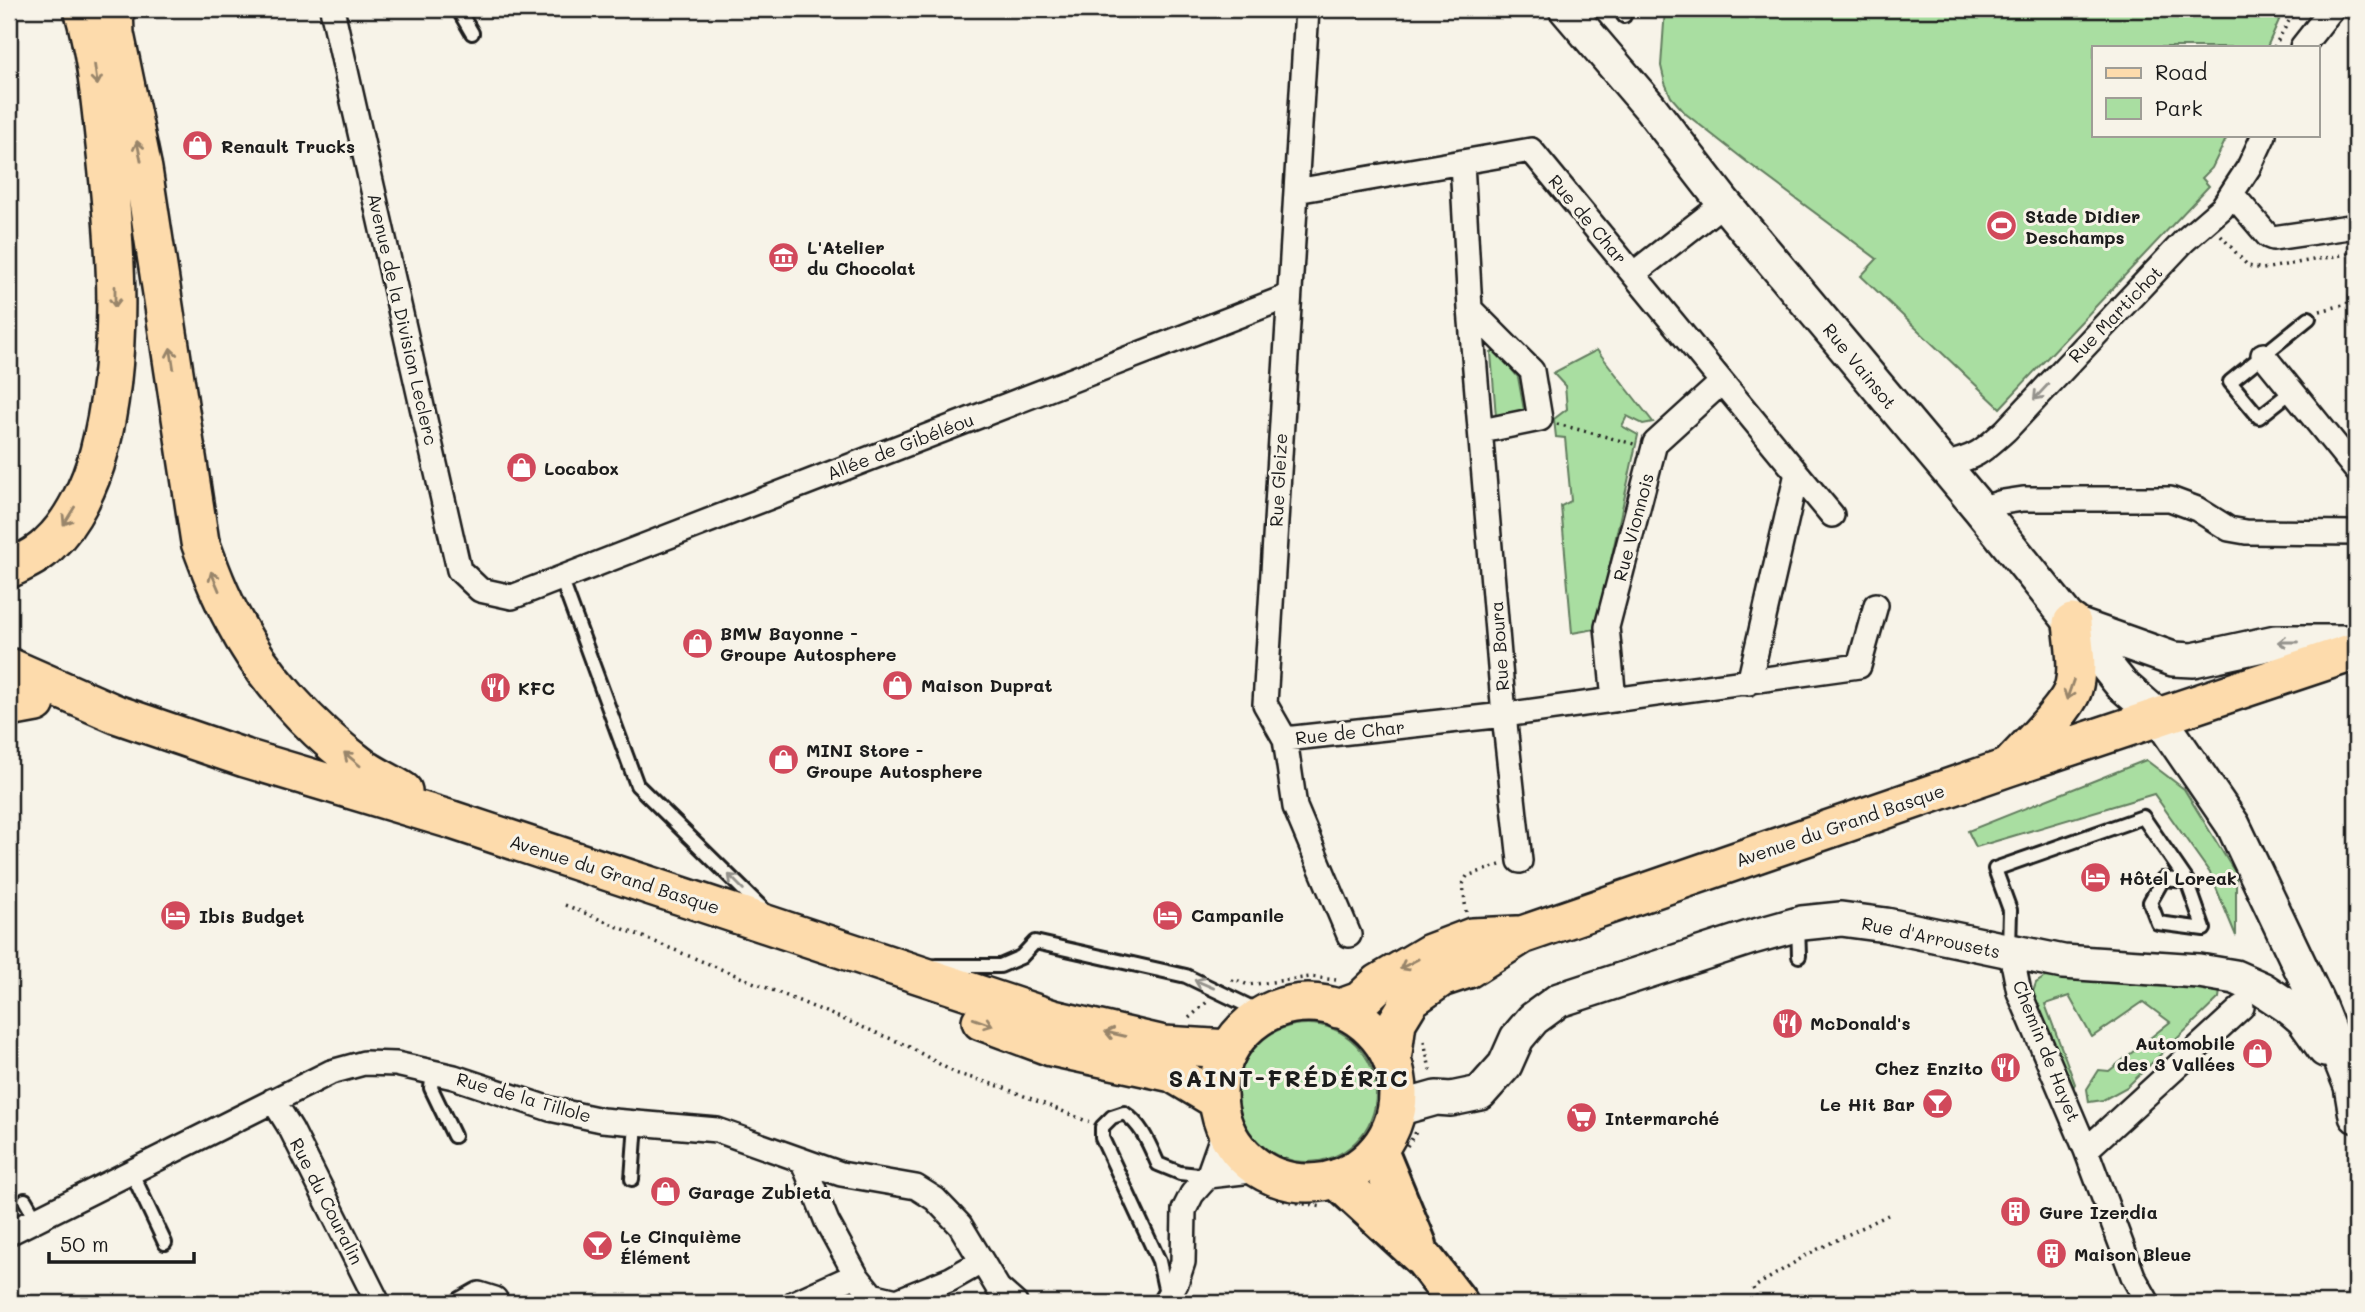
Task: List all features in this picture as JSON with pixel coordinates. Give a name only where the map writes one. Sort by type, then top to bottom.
[{"type":"highway","points":[[1392,1154],[1394,1194],[1424,1259],[1458,1303]]},
{"type":"highway","points":[[1334,1194],[1424,1259]]},
{"type":"main road","points":[[9,569],[31,559],[50,544],[68,519],[85,489],[99,454],[107,414],[114,346],[112,214],[91,35],[83,9]]},
{"type":"main road","points":[[114,9],[115,34],[149,207],[200,542],[216,584],[235,623],[289,699],[322,733],[363,768],[452,820]]},
{"type":"main road","points":[[112,214],[129,236],[142,231],[149,207]]},
{"type":"main road","points":[[2009,767],[2063,707],[2073,690],[2075,661],[2072,623]]},
{"type":"main road","name":"Avenue du Grand Basque","points":[[1395,1082],[1397,1021],[1411,999],[1441,978],[1468,969],[1522,935],[2356,651]]},
{"type":"main road","name":"Avenue du Grand Basque","points":[[9,667],[116,714],[232,754],[452,820],[1053,1019],[1164,1045],[1228,1049]]},
{"type":"main road","name":"Avenue du Grand Basque","points":[[18,701],[276,788],[783,950],[1051,1047],[1172,1073],[1221,1114]]},
{"type":"main road","name":"Avenue du Grand Basque","points":[[1338,1009],[1360,1001],[1379,983],[1430,953],[1472,937],[1522,935]]},
{"type":"main road","points":[[1298,1003],[1327,1004],[1358,1018],[1377,1035],[1395,1082],[1390,1131],[1392,1154],[1359,1168],[1334,1194],[1311,1184],[1259,1179],[1240,1153],[1221,1114],[1218,1082],[1228,1049],[1246,1026],[1265,1014],[1298,1003]]},
{"type":"street","name":"Avenue de la Division Leclerc","points":[[332,9],[459,570],[480,590],[512,597]]},
{"type":"street","name":"Rue Gleize","points":[[1307,9],[1265,704],[1285,739],[1295,807],[1349,935]]},
{"type":"street","name":"Rue Vainsot","points":[[1566,9],[1649,106],[1724,203],[1980,509],[2121,684],[2159,718]]},
{"type":"street","points":[[2303,46],[2332,9]]},
{"type":"street","name":"Rue Martichot","points":[[1941,465],[1964,461],[1974,456],[2006,430],[2183,242],[2222,208],[2249,167],[2264,136]]},
{"type":"street","name":"Rue de Char","points":[[1296,191],[1531,150],[1832,515]]},
{"type":"street","name":"Rue Boura","points":[[1462,162],[1470,309],[1504,715],[1510,863]]},
{"type":"street","points":[[2232,194],[2268,236],[2273,238],[2356,226]]},
{"type":"street","points":[[1633,274],[1724,203]]},
{"type":"street","name":"Allée de Gibéléou","points":[[512,597],[1289,296]]},
{"type":"street","points":[[1470,309],[1532,371],[1540,419],[1482,431]]},
{"type":"street","points":[[2263,355],[2356,470]]},
{"type":"street","name":"Rue Vionnois","points":[[1614,700],[1607,627],[1655,443],[1722,382]]},
{"type":"street","points":[[1749,683],[1797,473]]},
{"type":"street","points":[[1980,509],[2023,499],[2170,499],[2197,509],[2229,529],[2246,532],[2356,533]]},
{"type":"street","name":"Rue de Char","points":[[1285,739],[1504,715],[1859,666],[1876,606]]},
{"type":"street","points":[[2072,623],[2173,659],[2193,660],[2276,642],[2356,642]]},
{"type":"street","points":[[2159,718],[2233,825],[2311,1011],[2354,1101]]},
{"type":"street","name":"Rue d'Arrousets","points":[[1436,1098],[1451,1099],[1480,1093],[1505,1065],[1517,1038],[1532,1019],[1559,1000],[1799,940],[1841,919],[1886,925],[2009,953],[2063,962],[2199,971],[2235,977],[2311,1011]]},
{"type":"street","name":"Chemin de Hayet","points":[[2009,953],[2019,992],[2086,1150],[2133,1276],[2148,1303]]},
{"type":"street","name":"Chemin de Hayet","points":[[2086,1150],[2242,1007]]},
{"type":"street","name":"Rue de la Tillole","points":[[9,1234],[31,1210],[131,1171],[331,1072],[364,1063],[396,1064],[454,1076],[550,1109],[602,1120],[717,1130],[841,1174],[916,1187],[935,1199],[960,1225],[998,1288],[1014,1303]]},
{"type":"street","points":[[1395,1082],[1436,1098]]},
{"type":"street","name":"Rue du Couralin","points":[[273,1100],[291,1129],[378,1303]]},
{"type":"street","points":[[1166,1301],[1184,1262],[1184,1210],[1192,1194],[1208,1176],[1221,1114]]},
{"type":"street","points":[[803,1162],[827,1222],[856,1275],[877,1300],[897,1301],[951,1279],[981,1262]]},
{"type":"street","points":[[1208,1176],[1259,1179]]},
{"type":"street","points":[[798,1303],[856,1275]]},
{"type":"street","points":[[463,1303],[479,1294],[495,1298],[497,1303]]},
{"type":"lane","points":[[458,9],[472,33]]},
{"type":"lane","points":[[2292,391],[2259,417],[2230,382],[2309,318]]},
{"type":"lane","points":[[561,578],[637,785],[784,930]]},
{"type":"lane","points":[[2009,953],[2010,910],[1995,869],[2143,817],[2187,881],[2204,929],[2158,923],[2150,902],[2163,879],[2187,881]]},
{"type":"lane","points":[[888,965],[1000,966],[1021,957],[1035,942],[1186,976],[1265,1014]]},
{"type":"lane","points":[[433,1072],[431,1088],[454,1136]]},
{"type":"lane","points":[[1166,1301],[1159,1261],[1102,1138],[1102,1127],[1112,1117],[1124,1113],[1135,1120],[1158,1164],[1180,1173],[1208,1176]]},
{"type":"lane","points":[[632,1179],[636,1123]]},
{"type":"lane","points":[[131,1171],[165,1243]]},
{"type":"path","points":[[2275,46],[2289,21],[2300,9]]},
{"type":"path","points":[[2309,318],[2321,310],[2347,304],[2356,279]]},
{"type":"path","points":[[1540,419],[1653,449]]},
{"type":"path","points":[[1472,937],[1467,923],[1462,884],[1467,876],[1474,872],[1510,863]]},
{"type":"path","points":[[565,905],[906,1045],[955,1073],[1002,1087],[1102,1127]]},
{"type":"path","points":[[1178,1046],[1180,1026],[1220,991]]},
{"type":"path","points":[[1392,1154],[1407,1147],[1418,1128],[1430,1119],[1440,1117],[1436,1098]]},
{"type":"path","points":[[1259,1179],[1280,1200],[1334,1194]]},
{"type":"path","points":[[1759,1303],[1753,1288],[1810,1253],[1888,1215]]},
{"type":"green space","name":"Stade Didier Deschamps","points":[[1665,9],[2284,9],[2267,46],[2092,46],[2092,136],[2228,136],[2212,168],[2202,178],[2209,186],[2000,408],[1861,276],[1877,259],[1686,114],[1671,97],[1661,66]]},
{"type":"green space","points":[[1495,350],[1518,377],[1524,410],[1522,414],[1496,417],[1491,353]]},
{"type":"green space","points":[[1597,350],[1653,422],[1643,424],[1627,416],[1622,426],[1638,435],[1596,629],[1572,633],[1561,506],[1571,501],[1565,438],[1556,437],[1554,419],[1567,409],[1565,386],[1553,373]]},
{"type":"green space","points":[[2146,760],[2184,789],[2236,874],[2236,936],[2210,873],[2154,794],[1976,847],[1968,831]]},
{"type":"green space","points":[[2045,977],[2194,986],[2220,991],[2219,998],[2127,1087],[2103,1100],[2089,1102],[2087,1089],[2099,1070],[2109,1071],[2170,1022],[2143,1002],[2092,1037],[2069,996],[2045,1004],[2075,1084],[2072,1089],[2033,992],[2036,983]]},
{"type":"green space","points":[[1307,1024],[1333,1029],[1356,1044],[1371,1067],[1376,1093],[1371,1119],[1356,1142],[1333,1157],[1307,1162],[1281,1157],[1258,1142],[1243,1119],[1238,1093],[1243,1067],[1258,1044],[1281,1029]]},
{"type":"place","name":"Renault Trucks","points":[[198,146]]},
{"type":"place","name":"Stade Didier Deschamps","points":[[2002,226]]},
{"type":"place","name":"L'Atelier du Chocolat","points":[[784,257]]},
{"type":"place","name":"Locabox","points":[[521,468]]},
{"type":"place","name":"BMW Bayonne - Groupe Autosphere","points":[[697,643]]},
{"type":"place","name":"Maison Duprat","points":[[898,685]]},
{"type":"place","name":"KFC","points":[[495,688]]},
{"type":"place","name":"MINI Store - Groupe Autosphere","points":[[783,760]]},
{"type":"place","name":"Hôtel Loreak","points":[[2096,878]]},
{"type":"place","name":"Campanile","points":[[1168,915]]},
{"type":"place","name":"Ibis Budget","points":[[176,916]]},
{"type":"place","name":"McDonald's","points":[[1787,1023]]},
{"type":"place","name":"Automobile des 3 Vallées","points":[[2258,1053]]},
{"type":"place","name":"Chez Enzito","points":[[2006,1068]]},
{"type":"place","name":"Le Hit Bar","points":[[1938,1104]]},
{"type":"place","name":"Intermarché","points":[[1582,1118]]},
{"type":"place","name":"Garage Zubieta","points":[[665,1192]]},
{"type":"place","name":"Gure Izerdia","points":[[2016,1212]]},
{"type":"place","name":"Le Cinquième Élément","points":[[597,1246]]},
{"type":"place","name":"Maison Bleue","points":[[2051,1254]]},
{"type":"district","name":"SAINT-FRÉDÉRIC","points":[[1289,1077]]}]
